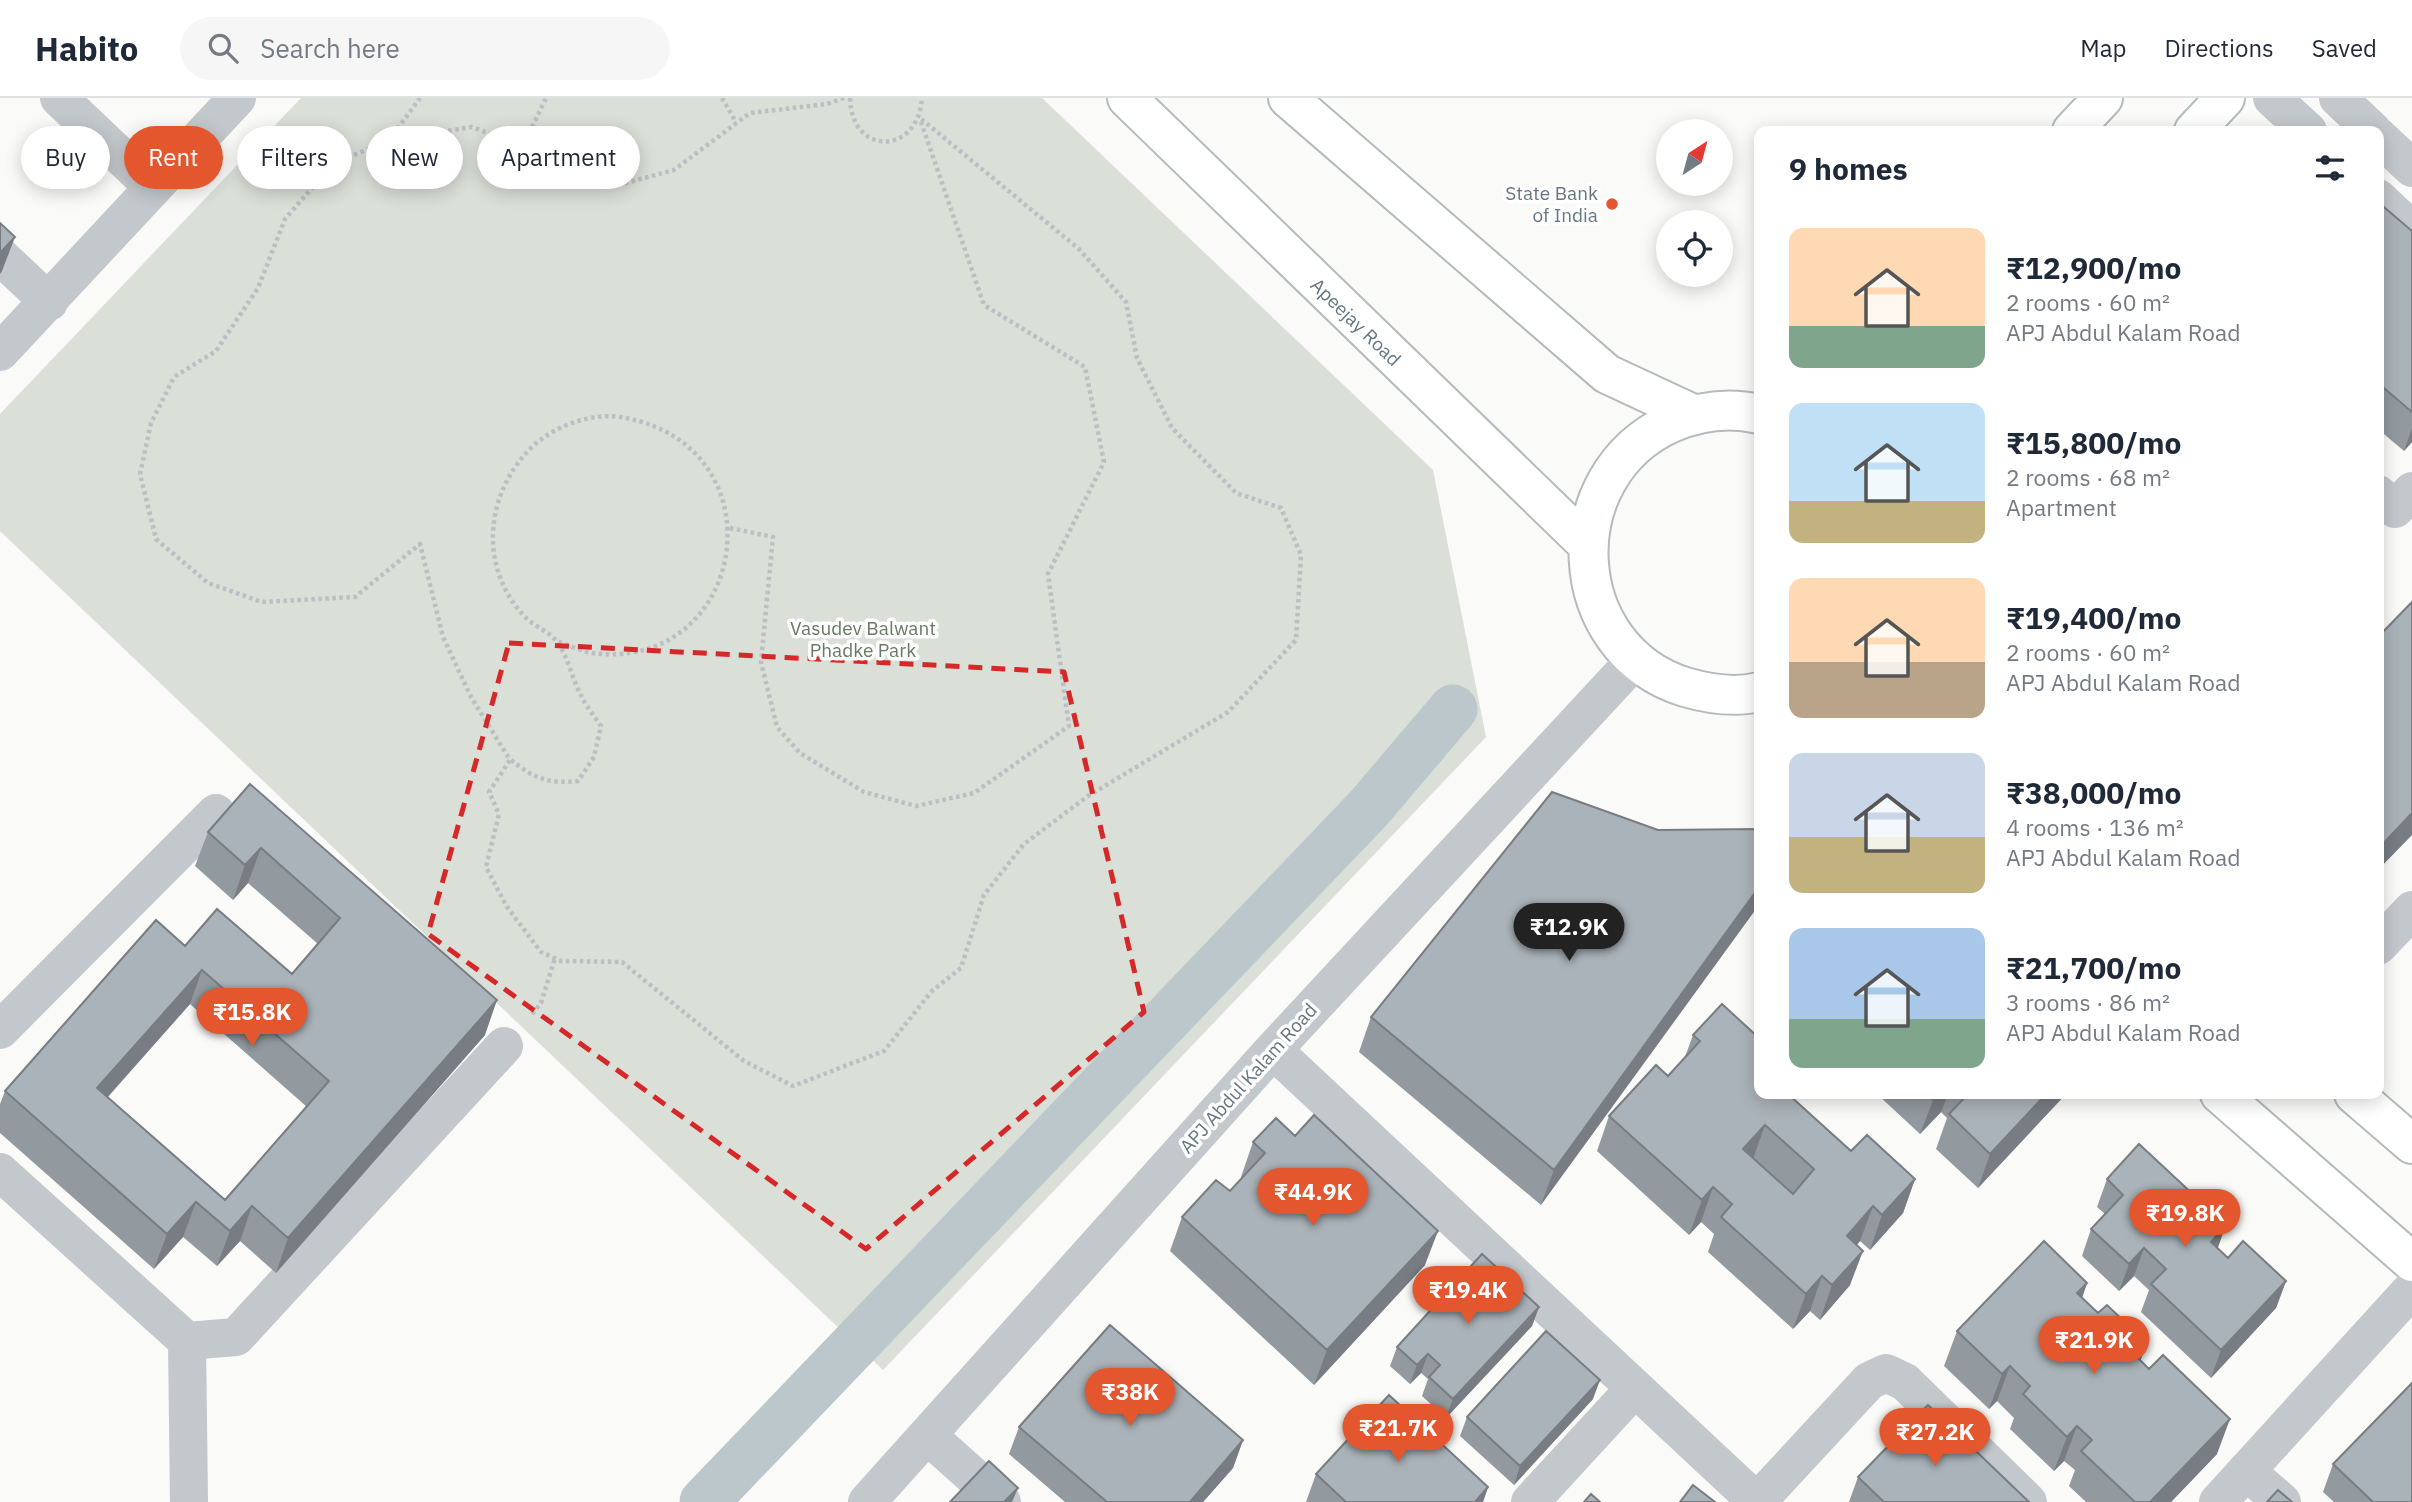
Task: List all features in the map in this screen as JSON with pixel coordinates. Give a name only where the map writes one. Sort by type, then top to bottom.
[{"type":"main road","name":"Apeejay Road","points":[[1127,98],[1587,544]]},
{"type":"main road","points":[[1288,98],[1607,374],[1693,414]]},
{"type":"main road","points":[[2077,126],[2103,98]]},
{"type":"main road","points":[[2199,126],[2225,98]]},
{"type":"main road","points":[[1754,413],[1740,409],[1693,414],[1651,432],[1618,462],[1596,501],[1587,544],[1591,587],[1608,627],[1636,660],[1669,682],[1707,694],[1754,697]]},
{"type":"main road","points":[[2226,1099],[2412,1262]]},
{"type":"main road","points":[[2360,1099],[2412,1144]]},
{"type":"street","points":[[59,98],[124,160]]},
{"type":"street","points":[[211,126],[237,98]]},
{"type":"street","points":[[2272,98],[2303,126]]},
{"type":"street","points":[[2338,98],[2368,126]]},
{"type":"street","points":[[2384,142],[2412,168]]},
{"type":"street","points":[[0,352],[50,302],[151,189]]},
{"type":"street","points":[[2384,204],[2412,230]]},
{"type":"street","points":[[0,256],[50,302]]},
{"type":"street","points":[[2384,499],[2395,509],[2412,491]]},
{"type":"street","name":"APJ Abdul Kalam Road","points":[[867,1502],[1273,1050],[1636,660]]},
{"type":"street","points":[[0,1030],[216,813]]},
{"type":"street","points":[[2384,940],[2412,910]]},
{"type":"street","points":[[0,1172],[187,1341],[236,1337],[504,1046]]},
{"type":"street","points":[[1273,1050],[1757,1502],[1869,1381],[1886,1373],[1905,1382],[2028,1502]]},
{"type":"street","points":[[2218,1502],[2412,1289]]},
{"type":"street","points":[[187,1341],[188,1502]]},
{"type":"street","points":[[1530,1502],[1635,1388]]},
{"type":"street","points":[[927,1435],[1002,1502]]},
{"type":"street","points":[[2246,1471],[2282,1502]]},
{"type":"path","points":[[399,126],[420,98]]},
{"type":"path","points":[[533,126],[546,98]]},
{"type":"path","points":[[722,98],[736,122]]},
{"type":"path","points":[[640,179],[674,170],[750,113],[827,104],[844,98]]},
{"type":"path","points":[[850,98],[850,115],[859,131],[875,141],[893,141],[910,133],[920,118]]},
{"type":"path","points":[[730,528],[773,537],[761,662],[777,727],[800,753],[864,792],[916,806],[974,793],[1069,726],[1048,574],[1104,462],[1085,367],[984,305],[920,118],[922,98]]},
{"type":"path","points":[[510,760],[489,792],[499,814],[486,867],[508,907],[541,952],[561,961],[622,962],[744,1061],[793,1086],[884,1051],[932,990],[961,968],[984,895],[1024,844],[1088,796],[1228,712],[1296,640],[1301,555],[1281,508],[1236,493],[1172,428],[1137,358],[1126,302],[1079,249],[920,118]]},
{"type":"path","points":[[366,150],[333,164],[285,219],[258,288],[216,351],[174,377],[151,423],[140,474],[156,539],[208,583],[262,602],[355,597],[420,544],[443,637],[471,697],[510,760],[529,775],[555,783],[578,781],[594,757],[601,726],[581,696],[557,641]]},
{"type":"path","points":[[624,417],[663,428],[697,453],[719,487],[730,528],[727,563],[713,596],[691,624],[661,643],[627,653],[591,653],[557,641],[524,616],[501,582],[492,542],[496,500],[515,464],[544,436],[582,419],[624,417]]},
{"type":"path","points":[[504,1046],[541,1003],[555,958]]},
{"type":"highlighted area","points":[[509,643],[1064,672],[1144,1012],[866,1249],[428,934]]},
{"type":"green space","name":"Vasudev Balwant Phadke Park","points":[[301,98],[1042,98],[1433,470],[1486,737],[883,1370],[0,531],[0,414],[214,189],[223,189],[223,180],[237,165],[237,189],[352,189],[352,126],[274,126]]},
{"type":"building","points":[[2384,207],[2412,231],[2412,412],[2384,388]]},
{"type":"building","points":[[0,223],[15,237],[0,253]]},
{"type":"building","points":[[2412,602],[2412,813],[2384,843],[2384,631]]},
{"type":"building","points":[[250,784],[497,1000],[288,1238],[252,1206],[230,1231],[196,1202],[167,1234],[5,1091],[156,920],[185,946],[217,909],[292,974],[340,918],[261,848],[245,865],[208,832]],"holes":[[[202,970],[329,1081],[225,1200],[97,1088]]]},
{"type":"building","points":[[1552,792],[1658,830],[1754,829],[1754,894],[1554,1170],[1371,1017]]},
{"type":"building","points":[[1722,1004],[1754,1033],[1754,1099],[1794,1099],[1851,1151],[1867,1135],[1915,1179],[1882,1215],[1873,1206],[1847,1236],[1863,1251],[1832,1285],[1822,1276],[1806,1294],[1721,1217],[1732,1204],[1713,1187],[1702,1200],[1609,1116],[1656,1065],[1668,1076],[1700,1041],[1693,1035]],"holes":[[[1765,1125],[1814,1169],[1793,1194],[1743,1149]]]},
{"type":"building","points":[[1963,1099],[2041,1099],[1990,1154],[1949,1114]]},
{"type":"building","points":[[1314,1115],[1438,1231],[1327,1350],[1182,1217],[1216,1180],[1230,1191],[1265,1153],[1253,1142],[1276,1118],[1295,1136]]},
{"type":"building","points":[[2139,1144],[2226,1225],[2211,1242],[2228,1258],[2243,1241],[2286,1281],[2221,1350],[2151,1284],[2166,1269],[2144,1248],[2129,1264],[2091,1229],[2123,1195],[2107,1179]]},
{"type":"building","points":[[2044,1241],[2087,1283],[2077,1293],[2098,1313],[2107,1305],[2147,1343],[2135,1355],[2149,1369],[2163,1355],[2230,1419],[2150,1502],[2135,1502],[2081,1451],[2092,1440],[2077,1426],[2067,1437],[2023,1394],[2030,1386],[2010,1366],[2002,1374],[1957,1331]]},
{"type":"building","points":[[1482,1254],[1505,1275],[1495,1286],[1505,1294],[1514,1284],[1539,1307],[1453,1399],[1429,1377],[1440,1365],[1428,1354],[1417,1365],[1397,1347]]},
{"type":"building","points":[[1110,1325],[1243,1440],[1190,1502],[1107,1502],[1019,1427]]},
{"type":"building","points":[[1546,1331],[1600,1380],[1520,1466],[1467,1417]]},
{"type":"building","points":[[2412,1383],[2412,1502],[2373,1502],[2333,1464]]},
{"type":"building","points":[[1389,1395],[1488,1487],[1475,1502],[1346,1502],[1316,1474]]},
{"type":"building","points":[[1928,1405],[2029,1502],[1884,1502],[1858,1477]]},
{"type":"building","points":[[989,1461],[1018,1488],[1004,1502],[950,1502]]},
{"type":"building","points":[[1693,1485],[1715,1502],[1680,1502]]},
{"type":"building","points":[[2278,1490],[2292,1502],[2267,1502]]},
{"type":"building","points":[[1591,1494],[1600,1502],[1584,1502]]},
{"type":"waterway","points":[[704,1502],[1369,808],[1453,709]]},
{"type":"place","name":"State Bank of India","points":[[1612,204]]}]
